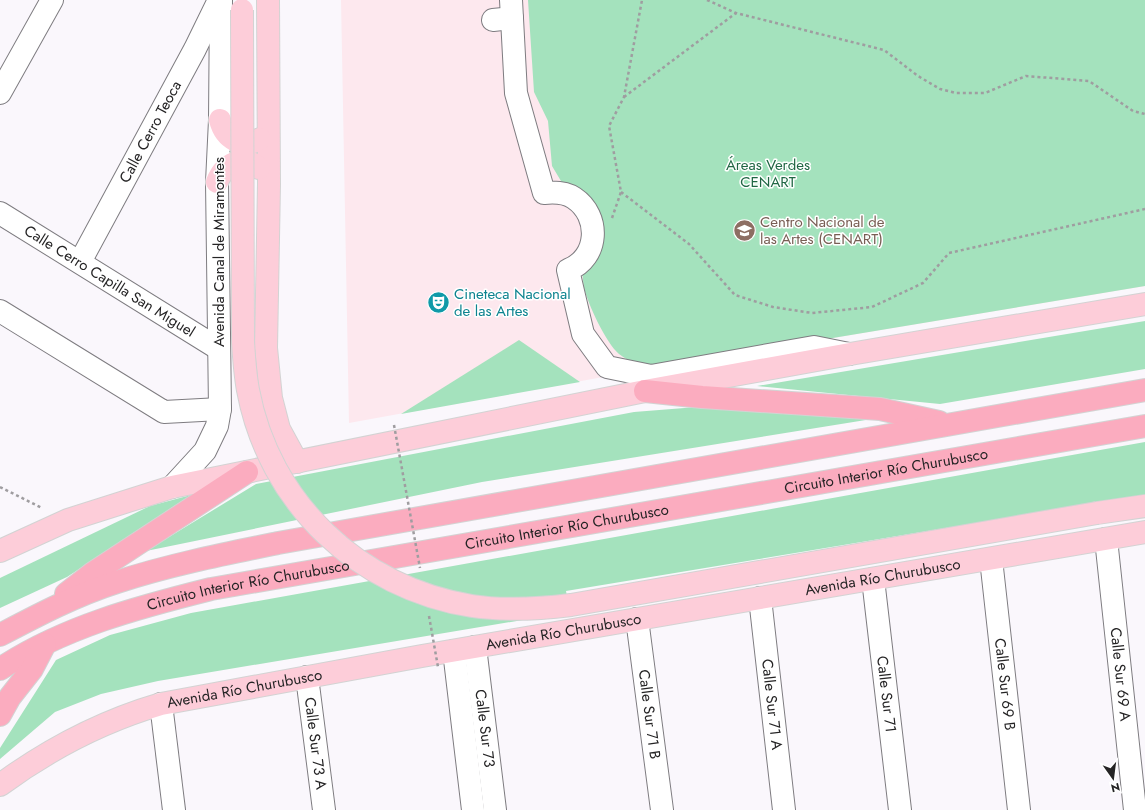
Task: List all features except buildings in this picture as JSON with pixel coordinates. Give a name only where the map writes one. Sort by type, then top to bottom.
[{"type":"highway","name":"Circuito Interior Río Churubusco","points":[[0,635],[40,613],[116,582],[193,561],[948,424],[1145,390]]},
{"type":"highway","points":[[645,391],[702,397],[880,409],[948,424]]},
{"type":"highway","name":"Circuito Interior Río Churubusco","points":[[0,668],[45,644],[91,624],[138,607],[211,589],[1145,426]]},
{"type":"highway","points":[[40,613],[94,573],[247,472]]},
{"type":"highway","points":[[0,715],[10,697],[32,669],[45,644]]},
{"type":"main road","points":[[268,0],[269,184],[266,348],[271,398],[279,429],[297,462]]},
{"type":"main road","points":[[242,5],[243,342],[244,366],[248,391],[254,414],[267,449],[285,484],[299,504],[335,543],[356,560],[379,574],[423,594],[448,601],[473,606],[498,608],[547,608],[1145,506]]},
{"type":"main road","points":[[220,120],[222,128],[227,135],[240,143],[248,144],[256,142],[263,138],[268,132]]},
{"type":"main road","points":[[217,182],[220,174],[226,167],[234,163],[243,162],[257,166],[263,171],[269,184]]},
{"type":"main road","points":[[0,551],[68,520],[172,488],[645,391],[850,354],[1145,304]]},
{"type":"main road","name":"Avenida Río Churubusco","points":[[0,785],[16,773],[52,751],[88,732],[132,713],[161,704],[307,676],[1145,532]]},
{"type":"street","points":[[0,93],[52,0]]},
{"type":"street","name":"Avenida Canal de Miramontes","points":[[172,488],[205,451],[217,426],[220,409],[217,182],[220,120],[220,0]]},
{"type":"street","name":"Calle Cerro Teoca","points":[[80,262],[220,0]]},
{"type":"street","points":[[506,13],[516,93],[544,193],[558,192],[574,198],[584,207],[591,218],[593,241],[589,252],[582,262],[568,270],[583,334],[607,367],[651,376],[814,348],[850,354]]},
{"type":"street","name":"Calle Cerro Capilla San Miguel","points":[[0,212],[219,349]]},
{"type":"street","points":[[0,311],[164,412],[220,409]]},
{"type":"street","name":"Calle Sur 69 A","points":[[1106,539],[1135,810]]},
{"type":"street","name":"Calle Sur 69 B","points":[[991,559],[1019,810]]},
{"type":"street","name":"Calle Sur 71","points":[[873,579],[900,810]]},
{"type":"street","name":"Calle Sur 71 A","points":[[760,598],[784,810]]},
{"type":"street","name":"Calle Sur 71 B","points":[[637,619],[662,810]]},
{"type":"street","name":"Calle Sur 73","points":[[465,649],[473,810]]},
{"type":"street","name":"Calle Sur 73","points":[[465,649],[495,810]]},
{"type":"street","name":"Calle Sur 73 A","points":[[307,676],[324,810]]},
{"type":"street","points":[[161,704],[174,810]]},
{"type":"path","points":[[593,241],[610,224],[621,192],[609,126],[624,97],[642,0]]},
{"type":"path","points":[[707,0],[736,13],[884,50],[918,76],[940,89],[950,92],[985,93],[1026,76],[1090,81],[1133,111],[1145,114]]},
{"type":"path","points":[[624,97],[736,13]]},
{"type":"path","points":[[621,192],[689,244],[734,295],[773,307],[812,312],[872,307],[923,283],[950,253],[1145,209]]},
{"type":"path","points":[[394,425],[421,573]]},
{"type":"path","points":[[0,488],[68,520]]},
{"type":"path","points":[[428,612],[438,667]]},
{"type":"shaded area","name":"Áreas Verdes CENART","points":[[341,0],[1145,0],[1145,286],[653,368],[349,423]]},
{"type":"green space","name":"Áreas Verdes CENART","points":[[528,0],[1145,0],[1145,286],[653,368],[631,361],[623,357],[614,349],[603,333],[589,304],[584,288],[582,272],[597,254],[564,186],[552,166],[548,121],[534,92]]},
{"type":"green space","points":[[1145,321],[1145,369],[940,404],[757,386]]},
{"type":"green space","points":[[519,340],[580,382],[401,414]]},
{"type":"green space","points":[[697,407],[872,419],[482,482],[146,551],[256,484],[634,412]]},
{"type":"green space","points":[[1145,442],[1145,495],[566,591],[570,612],[158,681],[101,694],[55,712],[0,759],[0,748],[56,660],[110,635],[191,613]]},
{"type":"green space","points":[[191,495],[67,577],[0,608],[0,578],[150,506]]},
{"type":"place","name":"Centro Nacional de las Artes (CENART)","points":[[745,231]]},
{"type":"place","name":"Cineteca Nacional de las Artes","points":[[439,303]]}]
